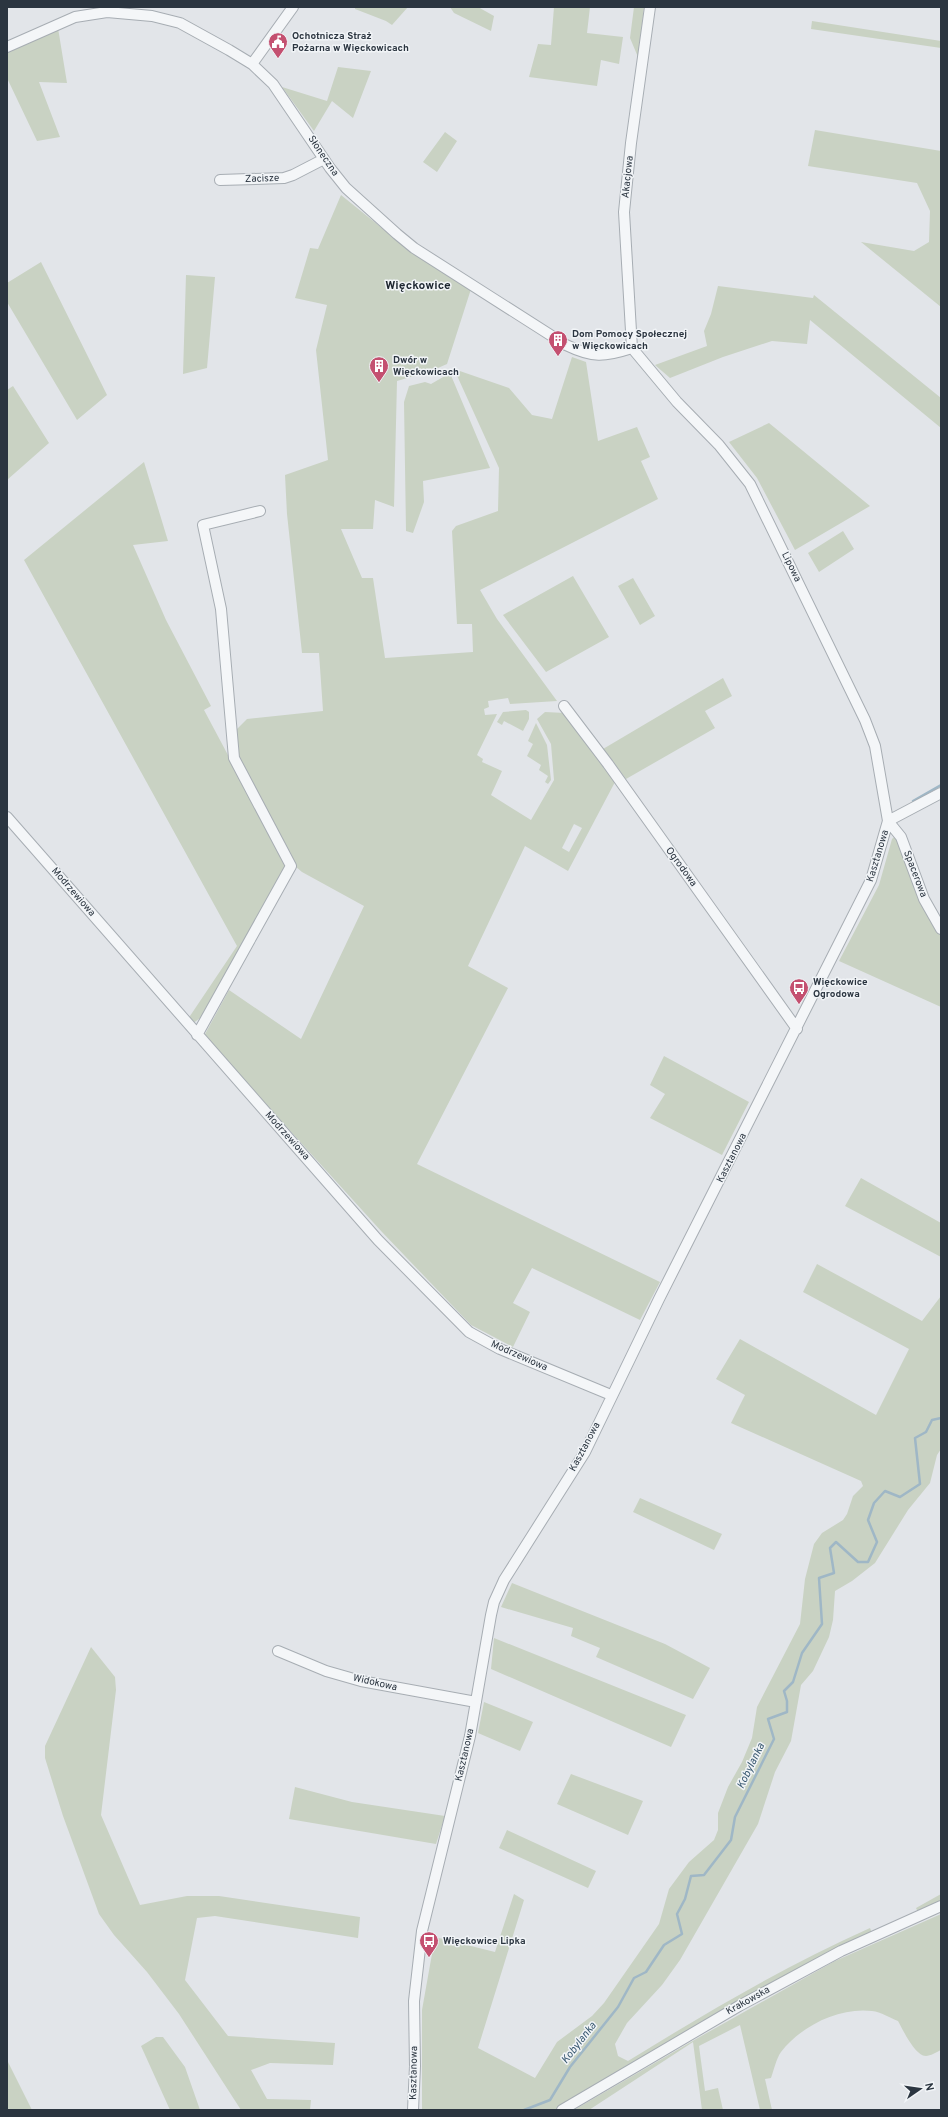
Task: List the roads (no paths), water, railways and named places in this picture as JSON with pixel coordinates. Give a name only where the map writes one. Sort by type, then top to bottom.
[{"type":"street","points":[[252,64],[293,7]]},
{"type":"street","name":"Akacjowa","points":[[632,348],[624,212],[631,143],[650,7]]},
{"type":"street","name":"Słoneczna","points":[[7,46],[75,17],[107,12],[152,16],[180,23],[252,64],[273,84],[324,159],[346,188],[414,248],[566,345],[584,353],[598,355],[632,348]]},
{"type":"street","name":"Zacisze","points":[[220,180],[284,178],[324,159]]},
{"type":"street","name":"Lipowa","points":[[632,348],[677,402],[719,445],[750,484],[865,720],[875,746],[888,821]]},
{"type":"street","points":[[197,1035],[292,866],[234,758],[221,609],[202,525],[260,511]]},
{"type":"street","name":"Ogrodowa","points":[[564,706],[608,764],[796,1029]]},
{"type":"street","points":[[888,821],[941,793]]},
{"type":"street","name":"Modrzewiowa","points":[[7,817],[392,1256],[469,1332],[500,1349],[611,1395]]},
{"type":"street","name":"Spacerowa","points":[[888,821],[901,837],[924,898],[941,929]]},
{"type":"street","name":"Kasztanowa","points":[[413,2110],[415,2066],[414,2001],[422,1931],[449,1824],[476,1702],[494,1602],[504,1580],[585,1452],[611,1395],[871,880],[888,821]]},
{"type":"street","name":"Widokowa","points":[[278,1651],[326,1671],[361,1681],[476,1702]]},
{"type":"street","name":"Krakowska","points":[[562,2110],[739,2006],[834,1954],[941,1906]]},
{"type":"waterway","points":[[913,801],[941,785]]},
{"type":"waterway","name":"Kobylanka","points":[[524,2110],[550,2100],[570,2067],[618,2007],[634,1978],[646,1972],[664,1945],[682,1934],[677,1914],[685,1899],[691,1876],[704,1875],[731,1840],[735,1817],[774,1739],[768,1719],[787,1712],[787,1701],[784,1691],[793,1682],[802,1653],[822,1624],[819,1578],[834,1573],[830,1548],[836,1542],[858,1562],[868,1562],[877,1542],[868,1520],[874,1503],[885,1491],[900,1497],[920,1484],[915,1438],[926,1432],[932,1420],[941,1418]]},
{"type":"place","name":"Ochotnicza Straż Pożarna w Więckowicach","points":[[278,59]]},
{"type":"place","name":"Dom Pomocy Społecznej w Więckowicach","points":[[558,357]]},
{"type":"place","name":"Dwór w Więckowicach","points":[[379,383]]},
{"type":"place","name":"Więckowice Ogrodowa","points":[[799,1005]]},
{"type":"place","name":"Więckowice Lipka","points":[[429,1958]]},
{"type":"district","name":"Więckowice","points":[[418,286]]}]
